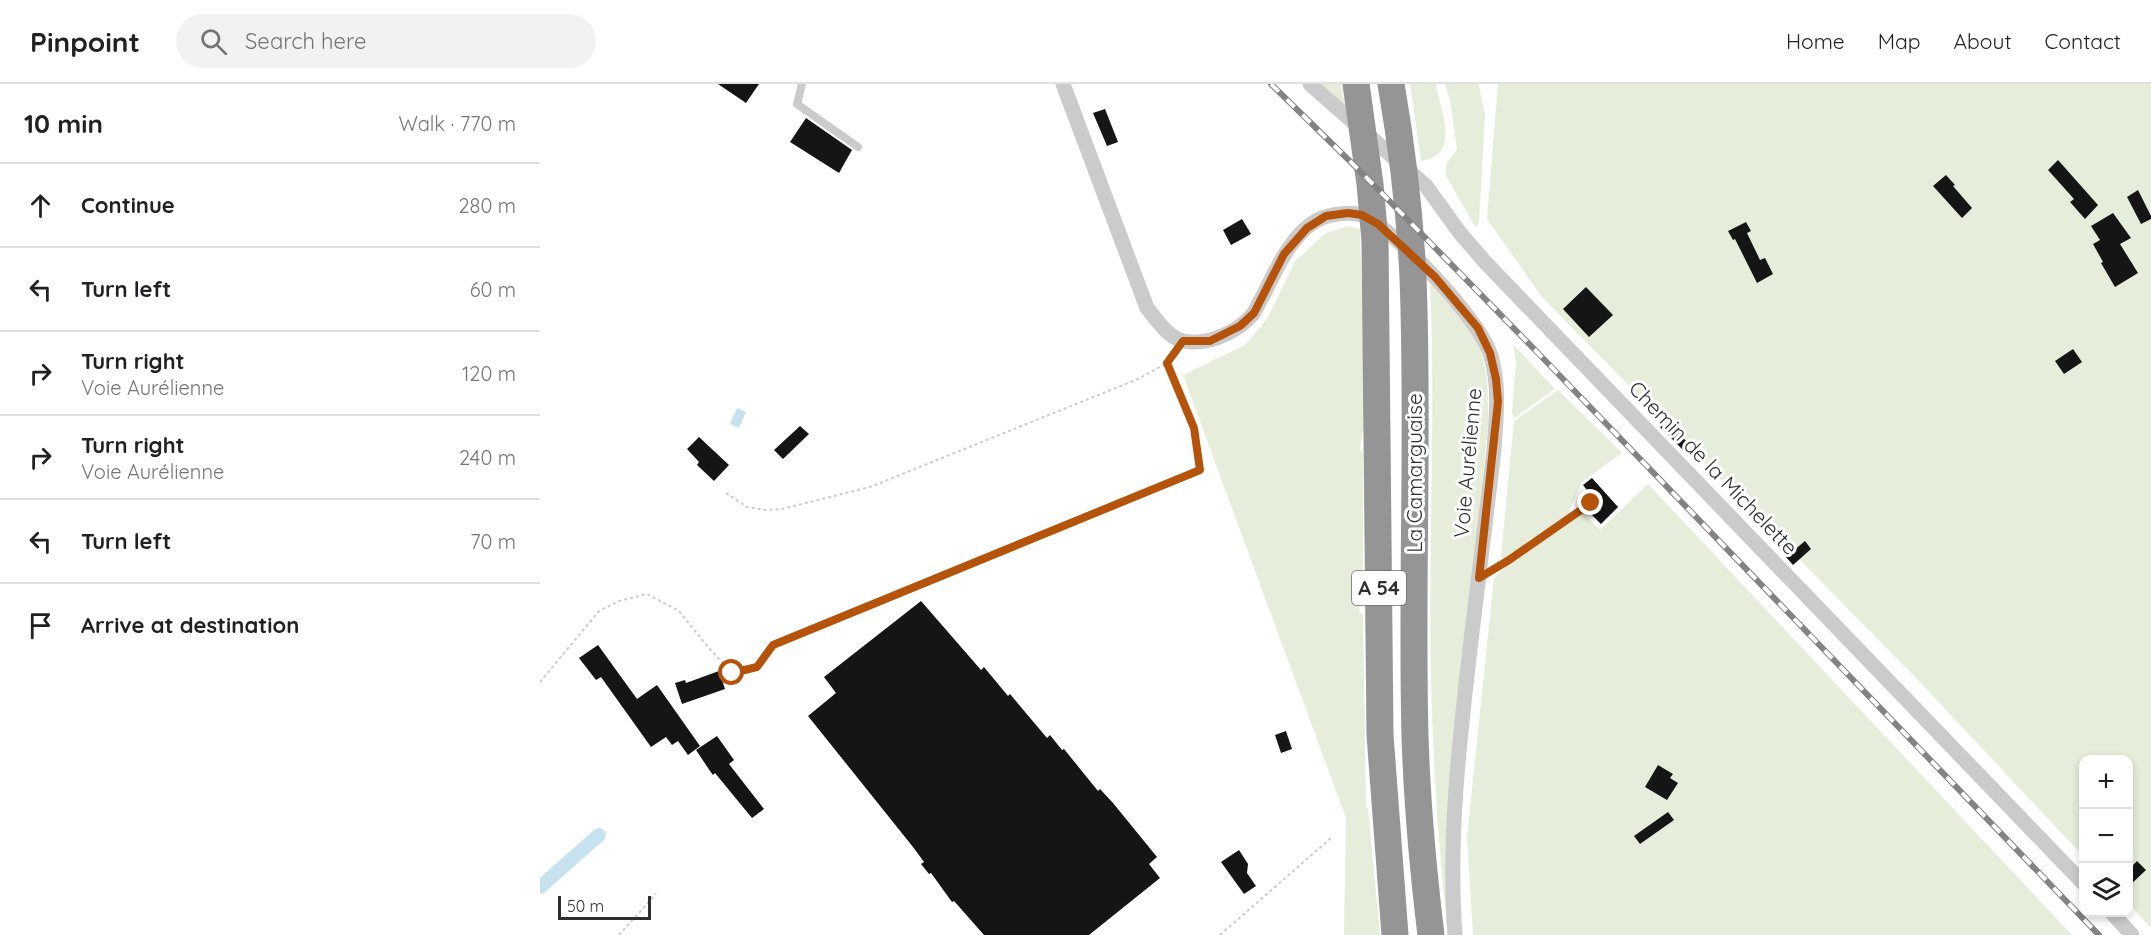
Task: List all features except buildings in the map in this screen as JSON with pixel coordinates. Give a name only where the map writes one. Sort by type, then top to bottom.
[{"type":"highway","name":"La Camarguaise","points":[[1391,84],[1401,144],[1413,277],[1416,458],[1415,737],[1425,887],[1431,935]]},
{"type":"highway","name":"La Camarguaise","points":[[1358,96],[1375,241],[1380,735],[1395,935]]},
{"type":"street","points":[[1063,84],[1147,308],[1165,330],[1183,341]]},
{"type":"street","name":"Chemin de la Michelette","points":[[1310,84],[1426,186],[1460,233],[1485,262],[2079,879]]},
{"type":"street","name":"Voie Aurélienne","points":[[1183,341],[1210,341],[1240,326],[1254,313],[1284,254],[1307,228],[1326,216],[1348,213],[1362,215],[1378,224],[1435,277],[1478,328],[1490,353],[1498,402],[1460,737],[1454,850],[1455,935]]},
{"type":"street","points":[[2116,917],[2132,935]]},
{"type":"lane","points":[[802,84],[797,104],[858,147]]},
{"type":"path","points":[[726,493],[747,507],[766,510],[782,509],[870,487],[1138,379],[1167,363],[1183,341]]},
{"type":"path","points":[[540,682],[599,611],[619,602],[647,594],[679,611],[732,673],[757,667],[773,645],[1200,470],[1194,428],[1167,363]]},
{"type":"path","points":[[1479,578],[1591,503]]},
{"type":"path","points":[[1220,935],[1331,838]]},
{"type":"path","points":[[619,935],[656,894]]},
{"type":"green space","points":[[1316,84],[1341,84],[1345,104],[1343,109]]},
{"type":"green space","points":[[1410,84],[1436,84],[1444,118],[1445,140],[1441,150],[1434,157],[1421,161]]},
{"type":"green space","points":[[1445,84],[1479,84],[1485,116],[1479,221],[1476,228],[1446,176],[1446,164],[1457,149],[1450,100]]},
{"type":"green space","points":[[1498,84],[2151,84],[2151,928],[2133,908],[2133,755],[2079,755],[2079,852],[1917,679],[1542,297],[1487,219]]},
{"type":"green space","points":[[1349,226],[1360,229],[1365,418],[1360,449],[1363,453],[1363,593],[1359,612],[1363,614],[1366,808],[1368,808],[1380,935],[1344,935],[1346,818],[1183,375],[1245,345],[1267,319],[1296,260],[1326,233]]},
{"type":"green space","points":[[1430,282],[1461,316],[1476,339],[1484,362],[1488,399],[1488,424],[1457,742],[1448,935],[1437,808],[1431,681],[1432,332]]},
{"type":"green space","points":[[1513,344],[1555,389],[1514,418],[1512,412],[1516,363]]},
{"type":"green space","points":[[1558,390],[1622,453],[1582,482],[1568,514],[1504,560],[1501,556],[1514,421]]},
{"type":"green space","points":[[1648,484],[2072,935],[1473,935],[1467,837],[1494,578],[1508,564],[1583,513],[1600,530]]},
{"type":"water","points":[[737,408],[746,412],[739,428],[730,424]]},
{"type":"waterway","points":[[540,887],[599,835]]},
{"type":"railway","points":[[1271,84],[1362,173],[1537,352],[2099,935]]},
{"type":"route","points":[[732,673],[757,667],[773,645],[1200,470],[1194,428],[1167,363],[1183,341],[1210,341],[1240,326],[1254,313],[1284,254],[1307,228],[1326,216],[1348,213],[1362,215],[1378,224],[1435,277],[1478,328],[1490,353],[1498,402],[1479,578],[1591,503]]}]
